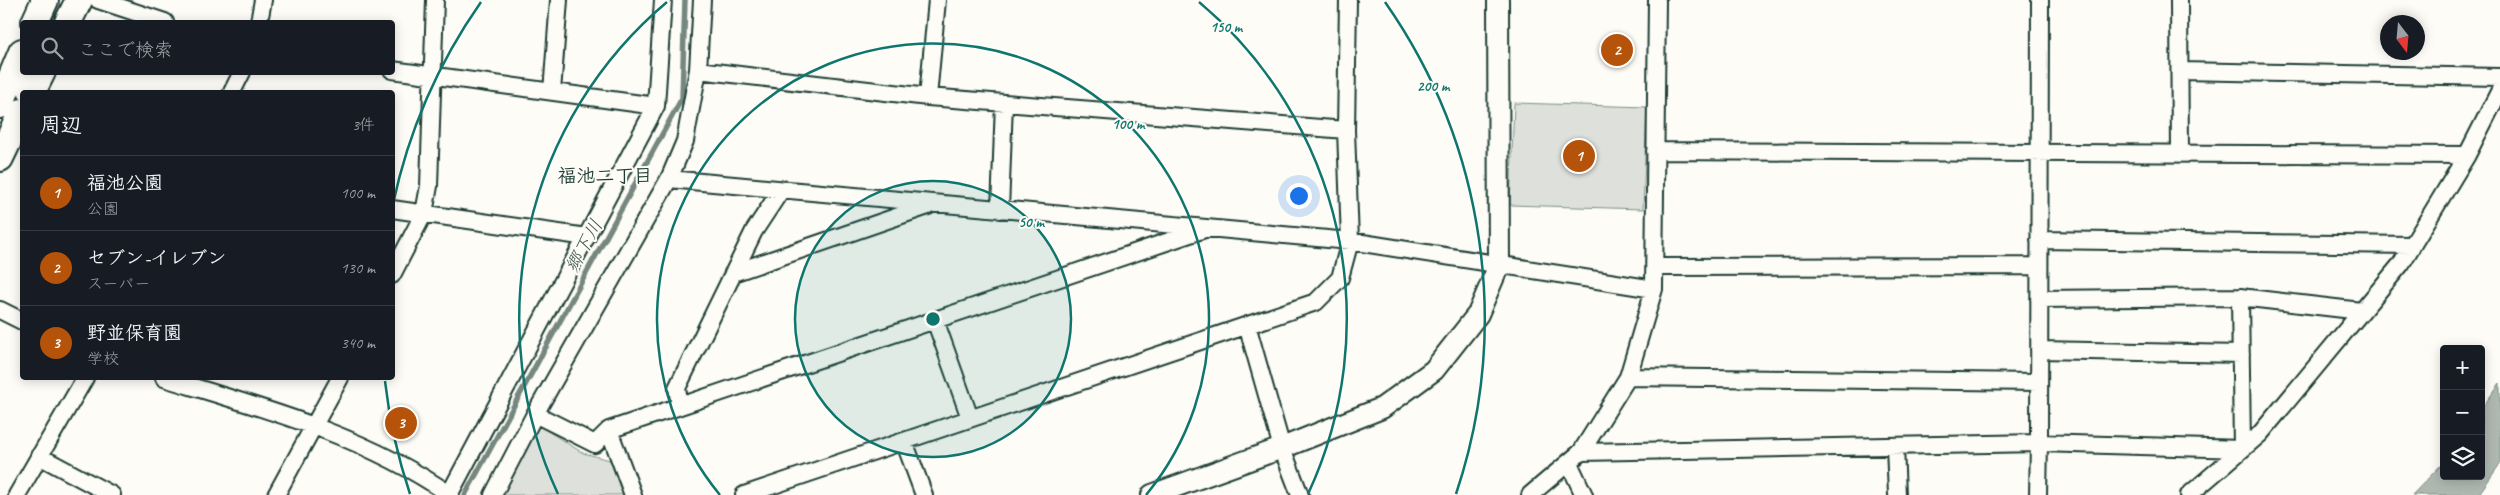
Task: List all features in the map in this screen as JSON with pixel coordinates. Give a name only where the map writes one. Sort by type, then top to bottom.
[{"type":"main road","points":[[36,20],[45,0]]},
{"type":"main road","points":[[69,20],[79,0]]},
{"type":"main road","points":[[0,105],[20,57]]},
{"type":"main road","points":[[33,90],[40,75]]},
{"type":"main road","points":[[0,158],[20,116]]},
{"type":"street","points":[[98,0],[159,20]]},
{"type":"street","points":[[259,20],[263,0]]},
{"type":"street","points":[[395,269],[424,213],[429,186],[435,0]]},
{"type":"street","points":[[552,92],[559,0]]},
{"type":"street","points":[[180,380],[196,382],[316,425],[427,478],[449,494],[656,106],[663,0]]},
{"type":"street","points":[[493,495],[535,414],[669,179],[685,141],[698,70],[702,0]]},
{"type":"street","points":[[928,97],[937,0]]},
{"type":"street","points":[[744,495],[1316,302],[1340,278],[1350,241],[1346,130],[1348,0]]},
{"type":"street","points":[[1152,495],[1282,448],[1382,408],[1434,370],[1478,314],[1499,264],[1498,0]]},
{"type":"street","points":[[1530,495],[1575,458],[1628,377],[1654,289],[1657,0]]},
{"type":"street","points":[[2038,495],[2040,0]]},
{"type":"street","points":[[2180,0],[2180,154]]},
{"type":"street","points":[[395,70],[656,106]]},
{"type":"street","points":[[698,70],[928,97],[1346,130]]},
{"type":"street","points":[[2180,71],[2500,77]]},
{"type":"street","points":[[233,90],[240,75]]},
{"type":"street","points":[[2189,495],[2260,434],[2400,264],[2467,155],[2500,90]]},
{"type":"street","points":[[1000,210],[1004,103]]},
{"type":"street","points":[[1655,151],[2467,155]]},
{"type":"street","points":[[669,179],[1350,241],[1654,289]]},
{"type":"street","points":[[680,406],[677,388],[754,231],[780,190]]},
{"type":"street","points":[[734,273],[935,204]]},
{"type":"street","points":[[395,209],[587,238]]},
{"type":"street","points":[[535,414],[595,444],[609,430],[1208,228]]},
{"type":"street","points":[[2039,240],[2412,246]]},
{"type":"street","points":[[1655,267],[2039,266]]},
{"type":"street","points":[[2039,299],[2240,297],[2361,311]]},
{"type":"street","points":[[2240,297],[2242,449]]},
{"type":"street","points":[[0,310],[20,320]]},
{"type":"street","points":[[935,320],[970,418]]},
{"type":"street","points":[[1247,325],[1282,448],[1300,495]]},
{"type":"street","points":[[2039,350],[2241,354]]},
{"type":"street","points":[[1628,377],[2039,382]]},
{"type":"street","points":[[16,495],[84,380]]},
{"type":"street","points":[[276,495],[339,380]]},
{"type":"street","points":[[609,430],[633,495]]},
{"type":"street","points":[[904,441],[924,495]]},
{"type":"street","points":[[1575,458],[1895,446],[2039,443],[2242,449]]},
{"type":"street","points":[[1895,446],[1897,495]]},
{"type":"street","points":[[39,456],[112,495]]},
{"type":"street","points":[[1575,458],[1584,495]]},
{"type":"shaded area","points":[[1514,103],[1647,107],[1643,209],[1510,205]]},
{"type":"shaded area","points":[[2500,383],[2500,464],[2478,495],[2412,495],[2440,466],[2440,480],[2485,480],[2485,404]]},
{"type":"shaded area","points":[[538,425],[583,453],[610,460],[623,495],[502,495]]},
{"type":"waterway","name":"郷下川","points":[[465,495],[682,98],[685,0]]},
{"type":"place","name":"セブン-イレブン","points":[[1617,50]]},
{"type":"place","name":"福池公園","points":[[1579,156]]},
{"type":"place","name":"野並保育園","points":[[401,423]]},
{"type":"district","name":"福池二丁目","points":[[605,176]]}]
